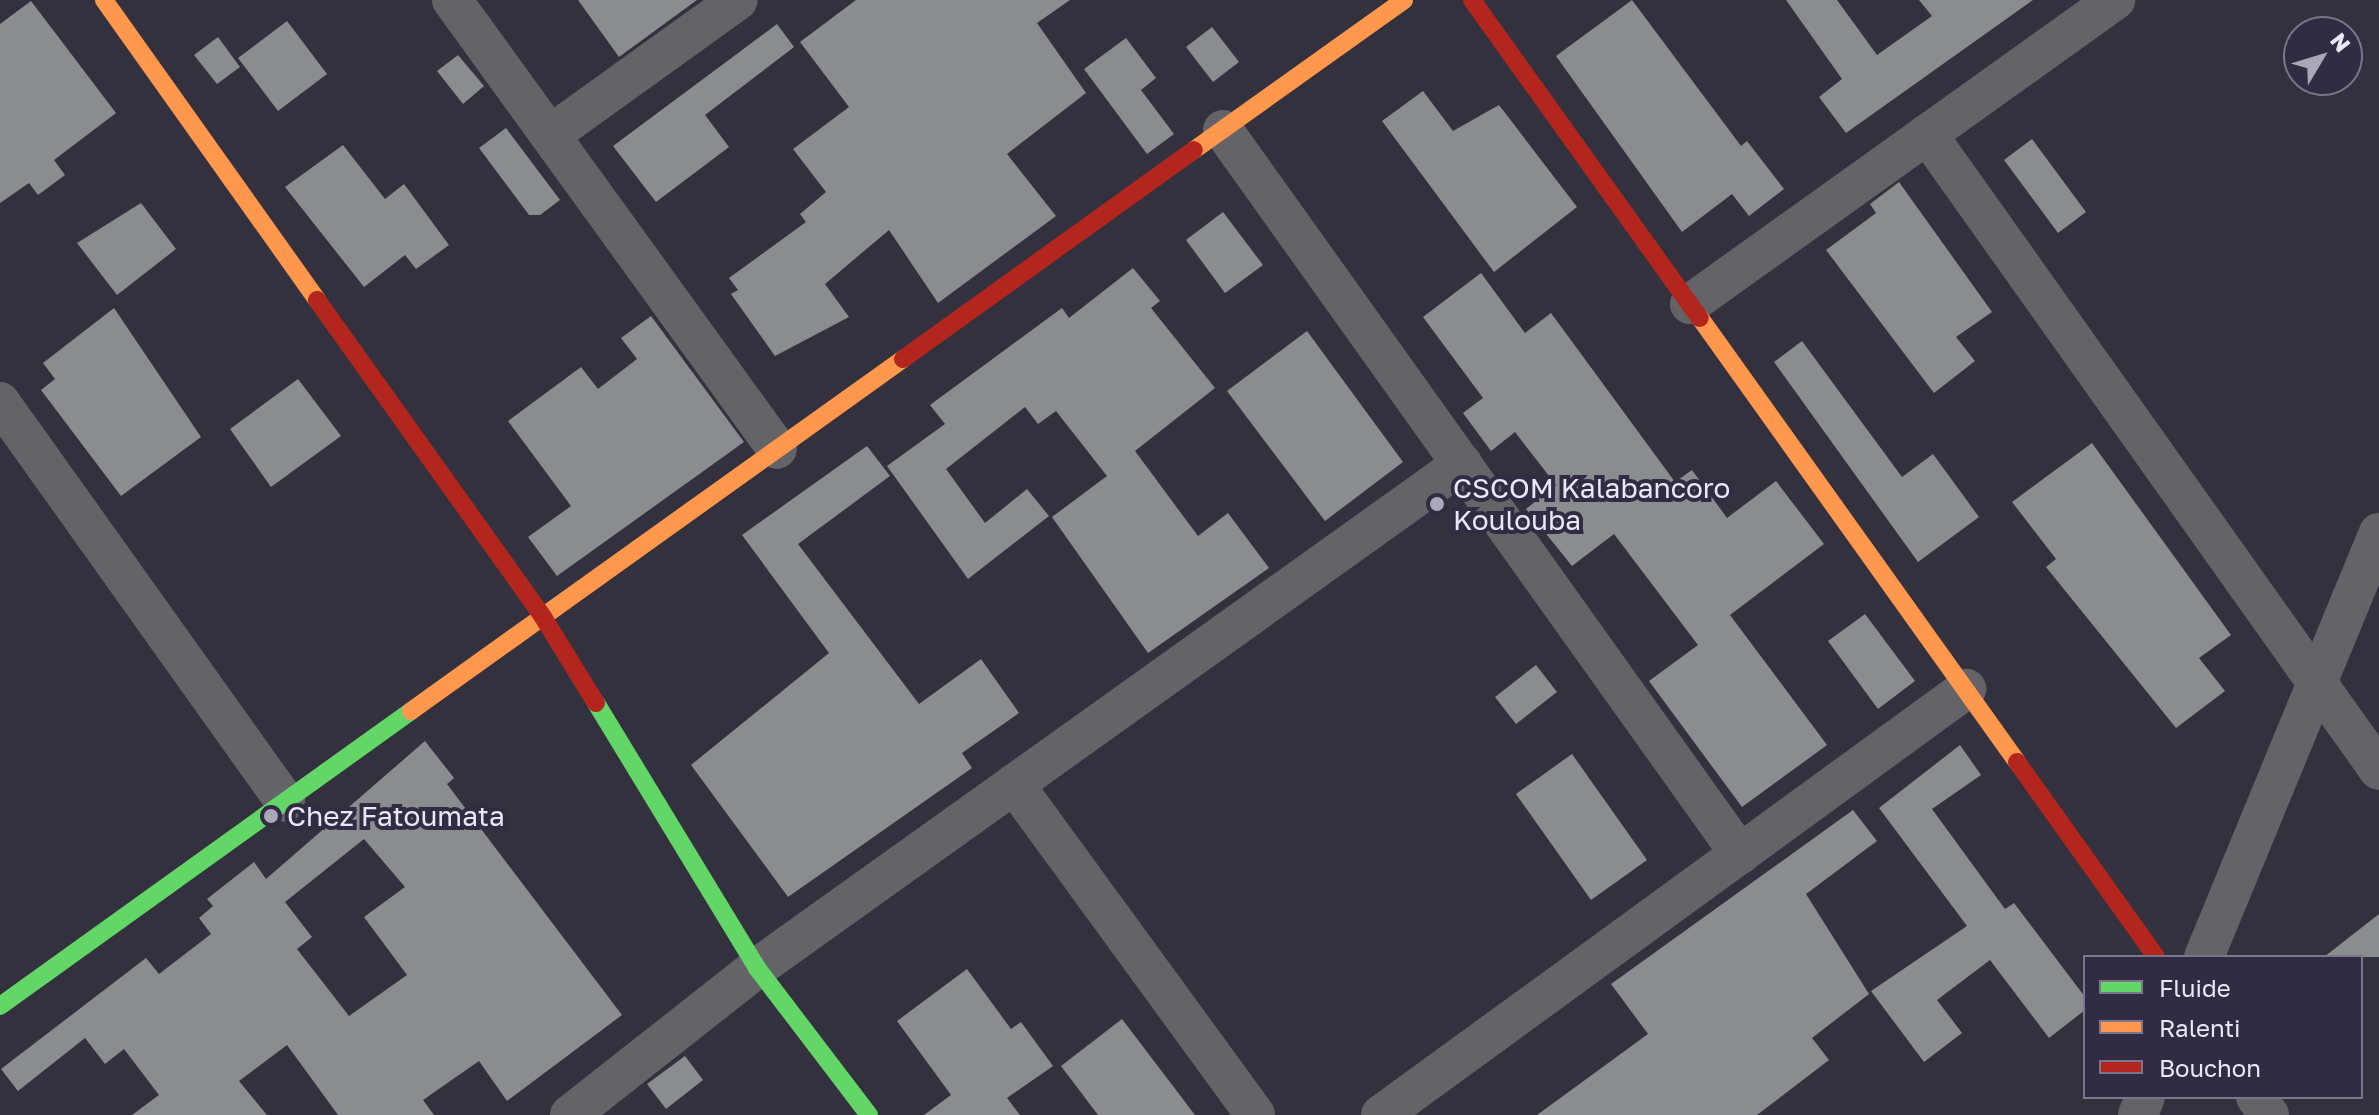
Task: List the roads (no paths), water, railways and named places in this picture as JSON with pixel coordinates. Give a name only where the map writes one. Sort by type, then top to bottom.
[{"type":"street","points":[[104,0],[543,617],[757,968],[869,1115]]},
{"type":"street","points":[[452,0],[777,449]]},
{"type":"street","points":[[550,135],[738,0]]},
{"type":"street","points":[[0,1006],[1404,0]]},
{"type":"street","points":[[1472,0],[2155,955]]},
{"type":"street","points":[[1690,304],[2115,0]]},
{"type":"street","points":[[1223,130],[1740,854]]},
{"type":"street","points":[[1927,134],[2315,688],[2379,770]]},
{"type":"street","points":[[7,427],[285,802]]},
{"type":"street","points":[[570,1115],[757,968],[1462,464]]},
{"type":"street","points":[[2205,955],[2379,533]]},
{"type":"street","points":[[1381,1115],[1966,689]]},
{"type":"street","points":[[1014,784],[1255,1115]]},
{"type":"place","name":"CSCOM Kalabancoro Koulouba","points":[[1437,504]]},
{"type":"place","name":"Chez Fatoumata","points":[[271,816]]}]
